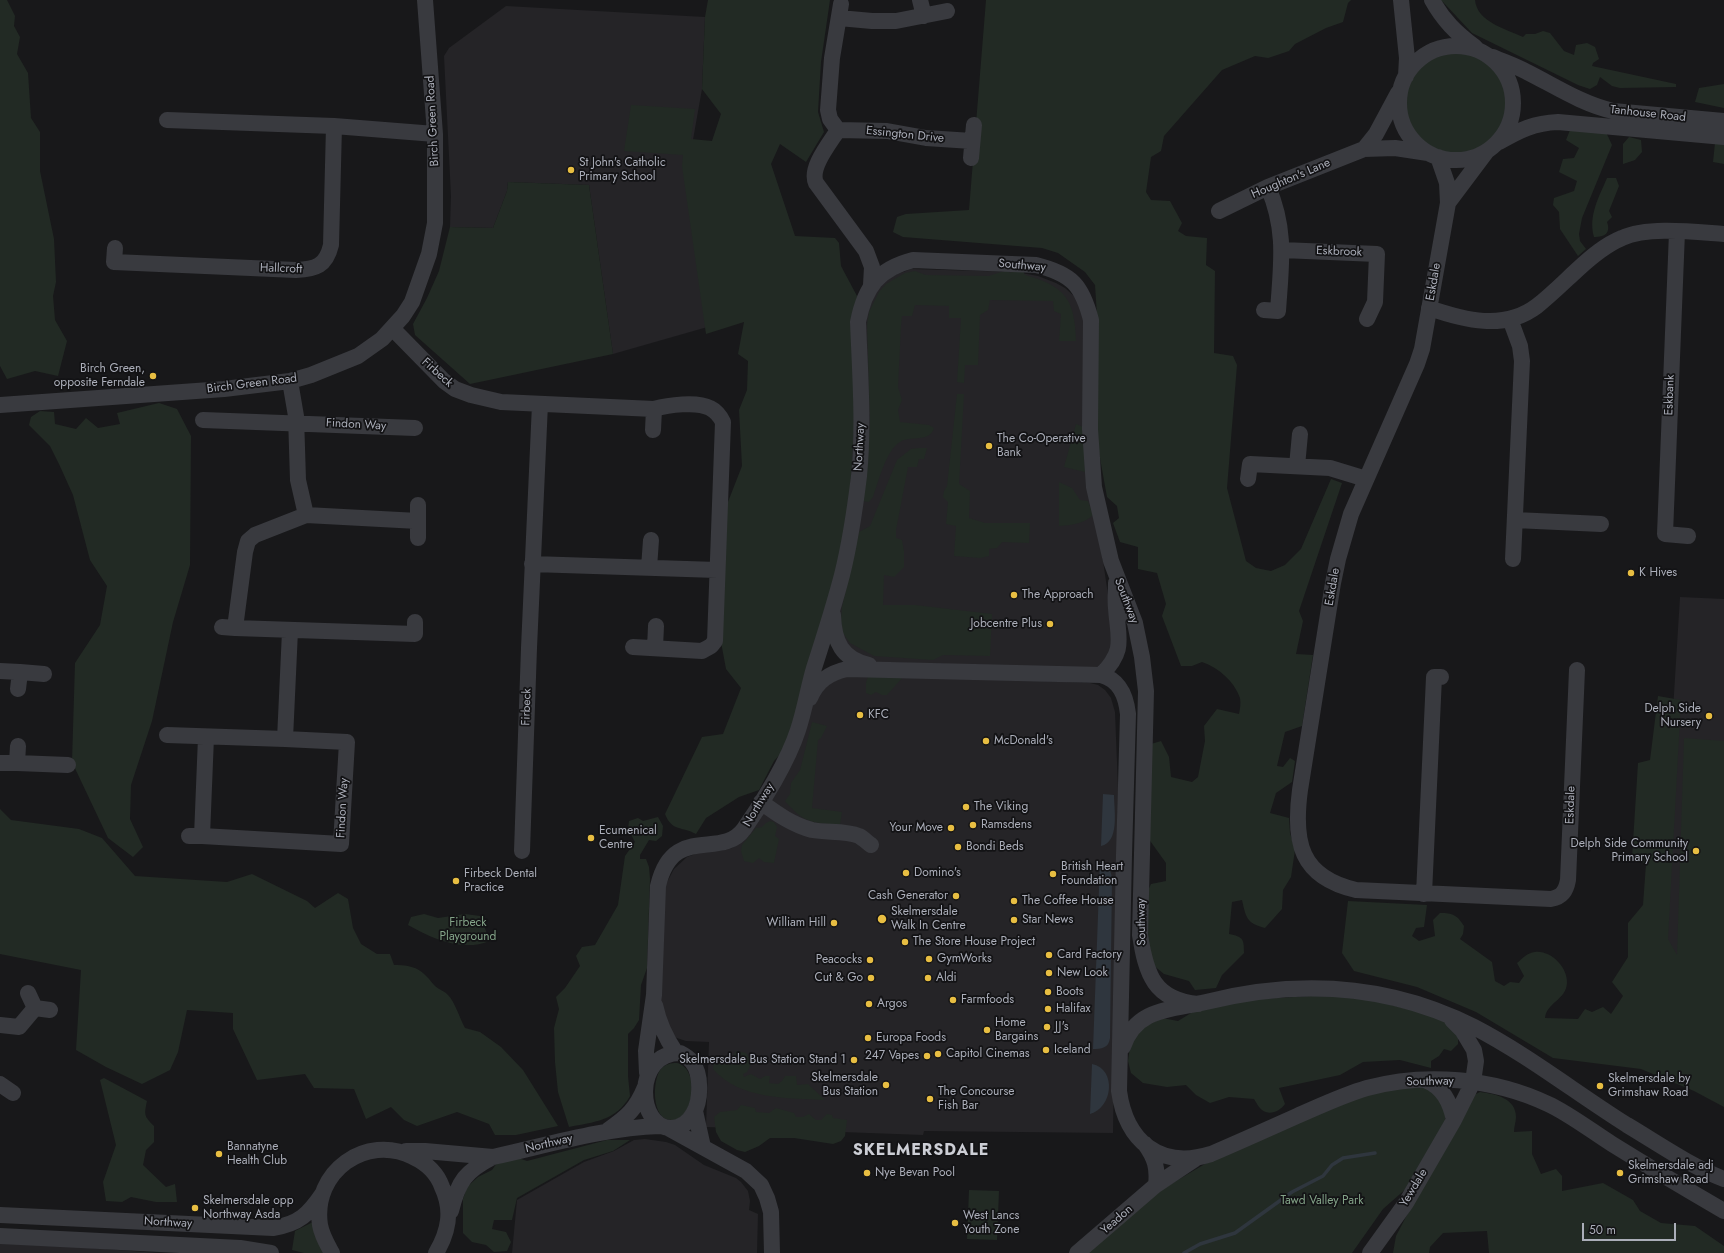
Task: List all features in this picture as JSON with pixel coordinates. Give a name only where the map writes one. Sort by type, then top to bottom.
[{"type":"street","name":"Birch Green Road","points":[[0,405],[224,389],[290,381],[311,375],[358,356],[382,339],[403,316],[412,302],[429,254],[436,210],[435,134],[426,0]]},
{"type":"street","points":[[920,0],[924,16]]},
{"type":"street","points":[[1364,149],[1380,128],[1404,81],[1412,66],[1421,58],[1437,49],[1467,46],[1483,52],[1499,64],[1507,76],[1512,90],[1513,97],[1511,119],[1505,132],[1492,147],[1468,159],[1448,159],[1434,155],[1420,147],[1404,126],[1400,113],[1399,99],[1404,81],[1407,58],[1401,0]]},
{"type":"street","name":"Tanhouse Road","points":[[1432,0],[1438,11],[1456,33],[1483,52],[1525,71],[1586,103],[1613,111],[1724,121]]},
{"type":"street","points":[[871,285],[872,267],[866,251],[814,179],[816,165],[838,130],[830,119],[828,110],[830,70],[840,11],[884,21],[910,19],[947,11]]},
{"type":"street","points":[[167,120],[334,126],[435,134]]},
{"type":"street","name":"Tanhouse Road","points":[[1492,147],[1526,128],[1542,122],[1558,122],[1724,137]]},
{"type":"street","points":[[971,158],[974,124]]},
{"type":"street","name":"Hallcroft","points":[[115,248],[114,262],[296,270],[311,270],[317,267],[327,258],[331,246],[334,126]]},
{"type":"street","name":"Essington Drive","points":[[838,130],[887,130],[926,138],[972,141]]},
{"type":"street","name":"Eskdale","points":[[1448,203],[1492,147]]},
{"type":"street","name":"Houghton's Lane","points":[[1219,211],[1268,188],[1364,149],[1395,148],[1434,155]]},
{"type":"street","name":"Eskdale","points":[[1434,155],[1447,183],[1448,203],[1422,349],[1412,379],[1366,479],[1351,514],[1343,538],[1329,606],[1298,802],[1298,836],[1304,854],[1314,868],[1331,882],[1356,890],[1551,899],[1562,895],[1565,891],[1568,880],[1577,670]]},
{"type":"street","points":[[1264,310],[1278,311],[1282,250],[1279,216],[1268,188]]},
{"type":"street","points":[[1429,308],[1470,320],[1485,322],[1510,319],[1536,307],[1588,260],[1622,237],[1634,233],[1677,232],[1724,234]]},
{"type":"street","name":"Eskbank","points":[[1677,232],[1664,534],[1688,536]]},
{"type":"street","name":"Eskbrook","points":[[1282,250],[1377,254],[1375,302],[1367,319]]},
{"type":"street","points":[[866,251],[880,259],[899,264]]},
{"type":"street","name":"Northway","points":[[804,709],[807,692],[849,546],[859,475],[862,417],[858,322],[861,308],[871,285],[878,277],[899,264],[913,260],[968,262]]},
{"type":"street","name":"Southway","points":[[968,262],[1036,265],[1053,269],[1068,277],[1080,288],[1087,304],[1090,320],[1090,429],[1094,487],[1111,561],[1135,623],[1142,657],[1146,691],[1140,935],[1143,956],[1150,975],[1161,990],[1172,998],[1183,1002],[1198,1004]]},
{"type":"street","points":[[1510,319],[1520,346],[1522,362],[1513,559]]},
{"type":"street","name":"Firbeck","points":[[392,328],[444,381],[455,389],[486,400],[654,409],[669,405],[701,406],[709,407],[714,410],[723,422],[718,570]]},
{"type":"street","points":[[290,381],[296,422],[297,475],[306,516]]},
{"type":"street","name":"Firbeck","points":[[522,851],[532,564],[540,404]]},
{"type":"street","points":[[653,430],[654,409]]},
{"type":"street","name":"Findon Way","points":[[203,420],[296,422],[415,428]]},
{"type":"street","points":[[1297,466],[1300,434]]},
{"type":"street","points":[[1248,479],[1250,464],[1330,468],[1366,479]]},
{"type":"street","points":[[418,505],[418,538]]},
{"type":"street","points":[[415,622],[415,634],[229,628],[245,552],[248,541],[254,535],[306,516],[418,521]]},
{"type":"street","points":[[1515,520],[1601,524]]},
{"type":"street","points":[[649,568],[651,540]]},
{"type":"street","points":[[532,564],[718,570],[715,641],[711,646],[702,651],[633,647]]},
{"type":"street","points":[[1101,675],[1114,661],[1120,639],[1116,608],[1116,575]]},
{"type":"street","points":[[832,608],[835,635],[844,653],[860,663],[883,669]]},
{"type":"street","points":[[655,648],[656,626]]},
{"type":"street","points":[[284,739],[290,631]]},
{"type":"street","name":"Northway","points":[[603,1132],[623,1120],[633,1111],[646,1080],[646,1051],[654,995],[658,886],[661,874],[673,856],[682,850],[691,846],[727,842],[735,838],[743,830],[761,802],[790,750],[804,709],[813,690],[828,676],[847,669],[996,672]]},
{"type":"street","points":[[0,671],[44,674]]},
{"type":"street","points":[[18,689],[20,672]]},
{"type":"street","name":"Southway","points":[[996,672],[1101,675],[1113,680],[1124,692],[1128,714],[1119,1091],[1126,1121],[1135,1135],[1145,1144],[1157,1152],[1172,1158],[1195,1159],[1211,1154],[1340,1097],[1368,1088],[1395,1083],[1440,1079],[1473,1082],[1511,1089],[1549,1104],[1644,1164],[1724,1211]]},
{"type":"street","points":[[1424,894],[1434,677],[1441,677]]},
{"type":"street","name":"Findon Way","points":[[166,735],[206,736],[284,739],[347,742],[341,844],[195,836],[206,736]]},
{"type":"street","points":[[17,763],[18,746]]},
{"type":"street","points":[[0,762],[68,765]]},
{"type":"street","points":[[761,802],[780,816],[801,826],[820,831],[854,834],[860,836],[871,845]]},
{"type":"street","name":"Southway","points":[[1121,1054],[1127,1036],[1136,1024],[1158,1012],[1226,997],[1295,989],[1324,988],[1353,990],[1415,1002],[1475,1028],[1532,1061],[1598,1107],[1706,1172],[1724,1180]]},
{"type":"street","points":[[0,1025],[19,1027],[42,1009],[28,993]]},
{"type":"street","name":"Northway","points":[[654,995],[659,1023],[665,1037],[676,1053]]},
{"type":"street","name":"Yewdale","points":[[1370,1253],[1406,1203],[1454,1120],[1473,1082],[1476,1061],[1474,1050],[1462,1030],[1447,1015]]},
{"type":"street","points":[[664,1127],[677,1128],[684,1125],[689,1121],[694,1111],[699,1085],[698,1073],[689,1059],[680,1053],[659,1058],[646,1080],[645,1100],[648,1110],[653,1119],[664,1127],[746,1171],[761,1186],[767,1198],[771,1212],[772,1253]]},
{"type":"street","points":[[1425,1080],[1437,1086],[1444,1095],[1451,1107],[1454,1120]]},
{"type":"street","points":[[694,1111],[703,1147]]},
{"type":"street","name":"Northway","points":[[449,1221],[455,1193],[460,1182],[468,1172],[478,1164],[493,1157],[603,1132],[636,1127],[664,1127]]},
{"type":"street","points":[[1145,1144],[1152,1154],[1156,1164],[1156,1185]]},
{"type":"street","name":"Northway","points":[[2,1213],[273,1228],[284,1226],[302,1219],[312,1209],[323,1193],[331,1176],[345,1162],[361,1153],[380,1149],[493,1157]]},
{"type":"street","points":[[403,1151],[423,1162],[438,1178],[448,1198],[449,1221],[445,1238],[436,1253]]},
{"type":"street","name":"Yeadon","points":[[1077,1253],[1086,1247],[1156,1185],[1195,1159]]},
{"type":"street","points":[[323,1193],[320,1209],[320,1225],[325,1241],[332,1253]]},
{"type":"street","name":"Northway","points":[[0,1236],[240,1248],[271,1253]]},
{"type":"shaded area","name":"St John's Catholic Primary School","points":[[506,6],[705,17],[702,89],[691,151],[711,326],[613,354],[589,185],[508,182],[507,191],[493,228],[450,227],[451,196],[444,56],[449,48]]},
{"type":"shaded area","points":[[911,269],[1016,272],[1038,276],[1065,288],[1075,297],[1082,307],[1101,547],[1114,636],[1113,650],[1097,668],[873,662],[854,654],[838,630],[867,314],[877,290],[892,276]]},
{"type":"shaded area","name":"Delph Side Community Primary School","points":[[1680,597],[1724,599],[1724,985],[1665,976],[1672,726]]},
{"type":"shaded area","points":[[857,673],[1090,683],[1098,685],[1105,690],[1111,698],[1115,712],[1118,788],[1113,1133],[924,1131],[923,1135],[706,1127],[709,1042],[686,1041],[674,1037],[659,1011],[665,886],[674,869],[687,857],[704,851],[725,850],[732,848],[748,836],[778,785],[815,696],[822,685]]},
{"type":"shaded area","points":[[1103,794],[1114,795],[1115,825],[1111,838],[1107,843],[1101,846]]},
{"type":"shaded area","points":[[1100,862],[1109,868],[1112,878],[1110,1038],[1106,1046],[1093,1049]]},
{"type":"shaded area","points":[[1092,1064],[1100,1067],[1105,1073],[1108,1080],[1109,1089],[1104,1104],[1098,1110],[1090,1114]]},
{"type":"shaded area","points":[[645,1139],[675,1145],[704,1165],[736,1178],[741,1182],[748,1191],[750,1201],[749,1210],[758,1214],[757,1253],[512,1253],[517,1200],[584,1162],[614,1151],[634,1140]]},
{"type":"shaded area","points":[[0,1241],[158,1253],[0,1253]]},
{"type":"green space","points":[[0,0],[7,0],[15,16],[14,26],[20,37],[17,54],[28,73],[31,118],[40,132],[40,171],[54,239],[56,282],[53,296],[55,320],[67,341],[58,376],[35,371],[7,379],[0,366]]},
{"type":"green space","points":[[708,0],[830,0],[821,62],[818,112],[824,132],[806,162],[780,144],[771,164],[795,236],[835,238],[839,243],[841,266],[857,296],[854,431],[850,492],[844,535],[830,599],[791,730],[782,752],[774,761],[759,790],[739,797],[706,818],[696,834],[674,826],[665,814],[702,737],[723,734],[741,688],[726,669],[721,642],[726,507],[742,466],[739,410],[747,390],[748,361],[738,354],[744,322],[706,334],[682,166],[683,155],[624,151],[631,105],[695,109],[691,139],[712,141],[721,114],[702,89],[705,17]]},
{"type":"green space","points":[[986,0],[1351,0],[1348,3],[1343,22],[1326,28],[1295,44],[1289,51],[1268,58],[1255,56],[1222,70],[1164,136],[1161,151],[1151,157],[1146,192],[1151,200],[1170,201],[1182,223],[1178,231],[1186,236],[1207,238],[1206,265],[1215,271],[1214,353],[1233,356],[1237,365],[1227,488],[1246,561],[1256,568],[1271,571],[1285,565],[1301,549],[1331,479],[1342,483],[1299,611],[1303,621],[1296,654],[1313,655],[1302,726],[1285,732],[1277,766],[1283,767],[1290,758],[1295,761],[1292,782],[1276,793],[1270,813],[1289,818],[1290,833],[1295,850],[1291,877],[1283,890],[1282,909],[1265,928],[1250,921],[1246,915],[1242,900],[1232,902],[1229,934],[1242,939],[1244,944],[1244,953],[1222,975],[1216,988],[1195,990],[1189,981],[1164,974],[1147,960],[1144,899],[1151,884],[1166,881],[1166,863],[1148,838],[1151,744],[1161,741],[1169,757],[1171,777],[1192,782],[1198,777],[1205,741],[1204,726],[1217,709],[1239,714],[1240,698],[1230,681],[1214,668],[1202,662],[1192,666],[1181,666],[1162,616],[1166,604],[1157,573],[1138,569],[1138,547],[1120,542],[1113,523],[1119,518],[1117,506],[1107,497],[1098,447],[1098,330],[1095,285],[1085,272],[1058,253],[1042,248],[903,237],[893,232],[897,217],[906,214],[969,210]]},
{"type":"green space","points":[[1435,0],[1475,0],[1477,8],[1481,14],[1493,24],[1509,31],[1523,37],[1526,34],[1535,34],[1543,31],[1550,33],[1564,51],[1574,55],[1576,45],[1587,43],[1595,47],[1599,59],[1593,63],[1592,66],[1676,84],[1676,87],[1620,88],[1612,86],[1600,77],[1597,85],[1590,89],[1578,85],[1472,33],[1443,2]]},
{"type":"green space","points":[[1456,51],[1476,54],[1485,59],[1499,73],[1504,82],[1507,102],[1504,122],[1499,131],[1485,145],[1476,150],[1456,153],[1436,150],[1427,145],[1413,131],[1408,122],[1405,102],[1408,82],[1413,73],[1427,59],[1436,54]]},
{"type":"green space","points":[[1724,84],[1724,108],[1695,102],[1699,88]]},
{"type":"green space","points":[[1570,130],[1605,130],[1612,145],[1582,218],[1579,234],[1580,241],[1586,249],[1578,256],[1560,229],[1559,212],[1553,205],[1554,198],[1574,191],[1577,181],[1559,172],[1563,159],[1574,158],[1579,148],[1566,140]]},
{"type":"green space","points":[[1629,137],[1641,140],[1642,152],[1635,160],[1623,164],[1623,144]]},
{"type":"green space","points":[[1715,143],[1724,144],[1724,164],[1713,162]]},
{"type":"green space","points":[[1607,178],[1616,178],[1619,186],[1609,211],[1612,217],[1607,222],[1608,232],[1604,235],[1594,237],[1592,222],[1593,214]]},
{"type":"green space","points":[[508,182],[589,185],[613,354],[470,384],[415,335],[413,324],[439,271],[450,227],[493,228],[507,191]]},
{"type":"green space","points":[[1016,268],[1022,269],[1025,275],[1050,284],[1065,296],[1073,315],[1076,341],[1059,341],[1061,314],[1054,311],[1053,301],[990,300],[988,310],[980,315],[978,365],[965,365],[964,383],[957,382],[961,318],[949,318],[949,306],[915,305],[912,316],[902,316],[898,387],[902,400],[898,410],[900,422],[929,425],[934,428],[932,433],[928,436],[904,440],[895,446],[883,467],[873,497],[869,502],[863,501],[870,422],[867,325],[869,312],[879,292],[886,284],[905,273],[915,271],[926,275],[989,276],[1007,270],[1010,273]]},
{"type":"green space","points":[[957,394],[964,394],[959,484],[970,491],[969,518],[985,523],[1030,523],[1029,543],[1002,542],[997,548],[989,549],[989,556],[980,558],[954,556],[956,526],[946,524],[948,502],[943,497],[947,486]]},
{"type":"green space","points":[[159,403],[177,409],[191,436],[190,565],[173,622],[152,721],[131,785],[130,819],[143,847],[133,857],[108,838],[72,762],[75,663],[100,625],[107,586],[90,560],[73,495],[59,464],[50,446],[29,425],[31,417],[40,411],[54,412],[55,424],[76,429],[86,418],[98,428],[120,424],[117,413]]},
{"type":"green space","points":[[1076,424],[1083,427],[1085,472],[1064,467]]},
{"type":"green space","points":[[927,448],[924,459],[919,459],[917,467],[908,467],[896,530],[896,538],[902,540],[904,567],[894,577],[884,575],[883,605],[915,605],[992,614],[990,656],[943,655],[933,660],[874,656],[850,643],[843,633],[841,621],[842,607],[859,532],[870,526],[897,460],[911,449]]},
{"type":"green space","points":[[1059,482],[1072,488],[1080,500],[1088,501],[1093,515],[1081,522],[1059,526]]},
{"type":"green space","points":[[869,673],[901,673],[902,678],[887,695],[882,695],[876,692],[871,695],[866,693],[866,683]]},
{"type":"green space","points":[[1658,696],[1681,700],[1668,939],[1677,955],[1684,738],[1724,741],[1724,1107],[1694,1091],[1641,1069],[1553,1058],[1476,1012],[1417,987],[1354,971],[1342,953],[1348,901],[1427,905],[1424,927],[1416,928],[1412,936],[1419,941],[1435,936],[1433,920],[1440,913],[1454,915],[1464,926],[1463,934],[1460,939],[1492,962],[1495,981],[1504,986],[1510,982],[1519,983],[1524,976],[1517,963],[1530,953],[1541,952],[1557,961],[1562,966],[1567,977],[1566,989],[1549,1008],[1545,1018],[1578,1019],[1585,1009],[1592,1012],[1603,1007],[1611,1014],[1623,996],[1612,982],[1628,957],[1628,923],[1643,905],[1646,864],[1632,858],[1638,763],[1650,760]]},
{"type":"green space","points":[[812,722],[827,726],[821,738],[818,740],[812,808],[842,812],[840,825],[815,822],[804,818],[792,809],[785,801],[790,794],[791,783],[800,770]]},
{"type":"green space","points":[[0,809],[11,820],[79,829],[102,838],[135,876],[227,882],[252,874],[307,901],[315,908],[338,893],[348,899],[353,928],[361,944],[377,954],[390,954],[394,965],[413,967],[422,972],[437,987],[447,994],[451,998],[465,1028],[480,1032],[501,1047],[523,1070],[558,1126],[516,1135],[495,1135],[489,1124],[457,1112],[417,1126],[404,1120],[391,1107],[366,1119],[354,1089],[314,1088],[305,1074],[257,1080],[233,1029],[233,1013],[187,1010],[178,1052],[170,1070],[142,1084],[106,1067],[76,1050],[81,970],[0,954]]},
{"type":"green space","points":[[658,817],[663,826],[662,836],[656,841],[649,840],[640,855],[640,859],[646,859],[649,867],[650,879],[647,968],[641,985],[639,1020],[628,1034],[628,1076],[630,1096],[618,1111],[604,1119],[569,1127],[558,1092],[555,1062],[554,1028],[559,1009],[556,997],[565,988],[580,966],[576,956],[582,947],[595,945],[618,905],[625,856],[635,842],[628,829],[629,821],[638,818],[643,821]]},
{"type":"green space","points":[[770,821],[774,822],[777,827],[775,836],[779,839],[774,863],[764,862],[759,858],[753,863],[744,861],[741,851],[742,845],[756,828],[762,827]]},
{"type":"green space","name":"Firbeck Playground","points":[[424,914],[438,918],[465,914],[480,916],[490,941],[469,945],[458,944],[427,935],[408,925],[411,917]]},
{"type":"green space","points":[[1347,994],[1444,1018],[1458,1037],[1458,1044],[1451,1051],[1444,1049],[1439,1056],[1431,1061],[1431,1068],[1400,1060],[1363,1062],[1340,1075],[1279,1088],[1285,1104],[1278,1111],[1271,1113],[1262,1110],[1254,1099],[1229,1097],[1210,1103],[1196,1095],[1186,1085],[1167,1087],[1143,1083],[1131,1073],[1128,1061],[1130,1047],[1136,1035],[1145,1026],[1162,1018],[1178,1021],[1196,1010],[1223,1001]]},
{"type":"green space","points":[[736,1051],[746,1053],[752,1062],[747,1072],[743,1074],[744,1077],[751,1074],[760,1079],[765,1076],[770,1076],[769,1083],[778,1084],[785,1076],[796,1076],[797,1085],[808,1084],[825,1100],[796,1099],[765,1095],[737,1087],[724,1079],[713,1069],[714,1063],[723,1058],[733,1056]]},
{"type":"green space","points":[[677,1063],[684,1067],[689,1074],[692,1083],[690,1103],[686,1112],[680,1118],[672,1120],[665,1119],[660,1114],[655,1099],[656,1081],[658,1074],[664,1066]]},
{"type":"green space","points":[[104,1078],[147,1101],[145,1109],[146,1115],[148,1120],[154,1126],[154,1142],[146,1150],[143,1165],[166,1187],[175,1184],[177,1202],[156,1202],[131,1197],[122,1202],[106,1201],[103,1182],[116,1145],[100,1080]]},
{"type":"green space","name":"Tawd Valley Park","points":[[1391,1087],[1432,1087],[1445,1106],[1445,1121],[1408,1187],[1383,1209],[1352,1253],[1083,1253],[1161,1190],[1225,1152],[1356,1097]]},
{"type":"green space","points":[[1480,1092],[1492,1094],[1509,1101],[1515,1111],[1516,1117],[1514,1132],[1532,1131],[1532,1154],[1541,1174],[1556,1169],[1562,1176],[1562,1191],[1603,1183],[1633,1200],[1640,1211],[1661,1223],[1695,1226],[1724,1246],[1724,1253],[1489,1253],[1487,1231],[1443,1233],[1430,1247],[1429,1253],[1393,1253],[1396,1236],[1468,1098]]},
{"type":"green space","points":[[741,1105],[755,1108],[756,1112],[769,1113],[776,1108],[794,1113],[796,1117],[803,1117],[809,1114],[816,1120],[821,1120],[827,1114],[832,1115],[833,1118],[847,1120],[845,1136],[841,1141],[833,1144],[794,1138],[770,1138],[759,1146],[745,1152],[737,1150],[721,1141],[716,1132],[714,1117],[720,1112],[737,1110]]},
{"type":"green space","points":[[607,1140],[630,1140],[613,1151],[584,1160],[517,1198],[512,1220],[494,1220],[492,1229],[506,1232],[511,1242],[507,1251],[494,1252],[486,1245],[472,1242],[463,1233],[463,1199],[467,1187],[478,1177],[492,1170],[497,1163],[518,1158],[527,1161]]},
{"type":"green space","points":[[969,1190],[999,1191],[997,1240],[967,1239]]},
{"type":"green space","points":[[313,1222],[326,1253],[304,1253],[292,1250],[295,1231]]},
{"type":"waterway","points":[[1184,1253],[1200,1244],[1235,1233],[1292,1192],[1323,1176],[1332,1165],[1343,1158],[1375,1153]]},
{"type":"place","name":"St John's Catholic Primary School","points":[[571,170]]},
{"type":"place","name":"Birch Green, opposite Ferndale","points":[[153,376]]},
{"type":"place","name":"The Co-Operative Bank","points":[[989,446]]},
{"type":"place","name":"K Hives","points":[[1631,573]]},
{"type":"place","name":"The Approach","points":[[1014,595]]},
{"type":"place","name":"Jobcentre Plus","points":[[1050,624]]},
{"type":"place","name":"KFC","points":[[860,715]]},
{"type":"place","name":"Delph Side Nursery","points":[[1709,716]]},
{"type":"place","name":"McDonald's","points":[[986,741]]},
{"type":"place","name":"The Viking","points":[[966,807]]},
{"type":"place","name":"Ramsdens","points":[[973,825]]},
{"type":"place","name":"Your Move","points":[[951,828]]},
{"type":"place","name":"Ecumenical Centre","points":[[591,838]]},
{"type":"place","name":"Bondi Beds","points":[[958,847]]},
{"type":"place","name":"Delph Side Community Primary School","points":[[1696,851]]},
{"type":"place","name":"Domino's","points":[[906,873]]},
{"type":"place","name":"British Heart Foundation","points":[[1053,874]]},
{"type":"place","name":"Firbeck Dental Practice","points":[[456,881]]},
{"type":"place","name":"Cash Generator","points":[[956,896]]},
{"type":"place","name":"The Coffee House","points":[[1014,901]]},
{"type":"place","name":"Skelmersdale Walk In Centre","points":[[882,919]]},
{"type":"place","name":"Star News","points":[[1014,920]]},
{"type":"place","name":"William Hill","points":[[834,923]]},
{"type":"place","name":"The Store House Project","points":[[905,942]]},
{"type":"place","name":"Card Factory","points":[[1049,955]]},
{"type":"place","name":"GymWorks","points":[[929,959]]},
{"type":"place","name":"Peacocks","points":[[870,960]]},
{"type":"place","name":"New Look","points":[[1049,973]]},
{"type":"place","name":"Cut & Go","points":[[871,978]]},
{"type":"place","name":"Aldi","points":[[928,978]]},
{"type":"place","name":"Boots","points":[[1048,992]]},
{"type":"place","name":"Farmfoods","points":[[953,1000]]},
{"type":"place","name":"Argos","points":[[869,1004]]},
{"type":"place","name":"Halifax","points":[[1048,1009]]},
{"type":"place","name":"JJ's","points":[[1047,1027]]},
{"type":"place","name":"Home Bargains","points":[[987,1030]]},
{"type":"place","name":"Europa Foods","points":[[868,1038]]},
{"type":"place","name":"Iceland","points":[[1046,1050]]},
{"type":"place","name":"Capitol Cinemas","points":[[938,1054]]},
{"type":"place","name":"247 Vapes","points":[[927,1056]]},
{"type":"place","name":"Skelmersdale Bus Station Stand 1","points":[[854,1060]]},
{"type":"place","name":"Skelmersdale Bus Station","points":[[886,1085]]},
{"type":"place","name":"Skelmersdale by Grimshaw Road","points":[[1600,1086]]},
{"type":"place","name":"The Concourse Fish Bar","points":[[930,1099]]},
{"type":"place","name":"Bannatyne Health Club","points":[[219,1154]]},
{"type":"place","name":"Nye Bevan Pool","points":[[867,1173]]},
{"type":"place","name":"Skelmersdale adj Grimshaw Road","points":[[1620,1173]]},
{"type":"place","name":"Skelmersdale opp Northway Asda","points":[[195,1208]]},
{"type":"place","name":"West Lancs Youth Zone","points":[[955,1223]]},
{"type":"district","name":"SKELMERSDALE","points":[[921,1151]]}]
